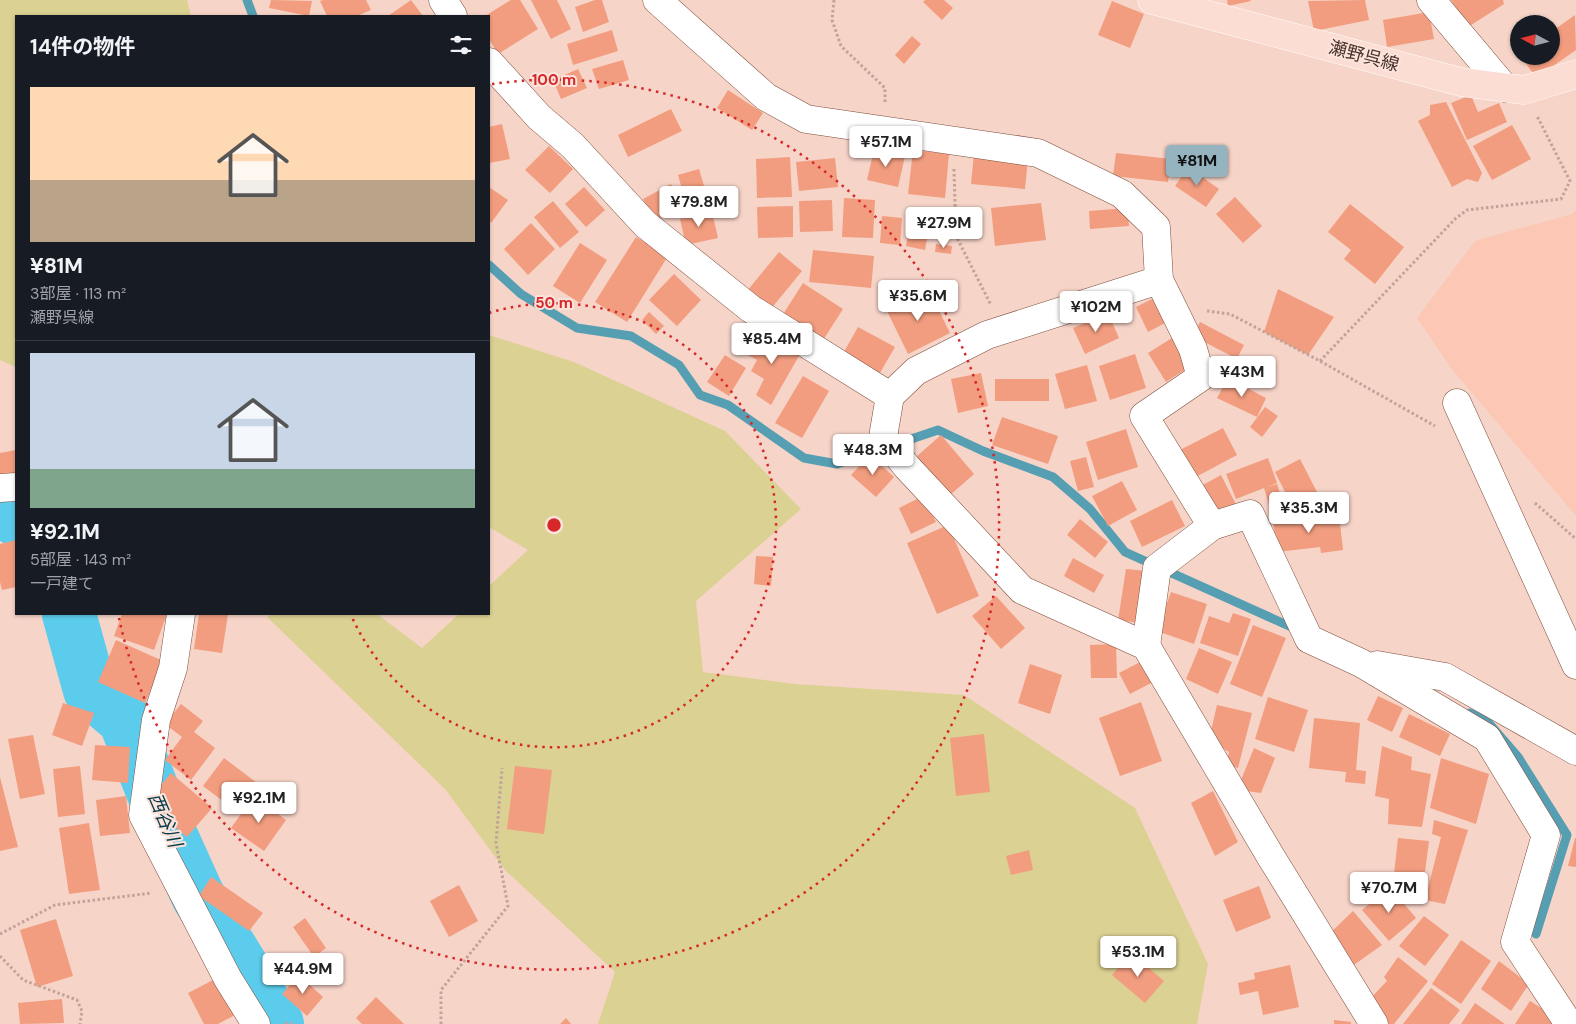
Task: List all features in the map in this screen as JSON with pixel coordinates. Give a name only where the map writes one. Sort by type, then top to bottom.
[{"type":"main road","name":"瀬野呉線","points":[[1152,0],[1461,82],[1514,89],[1576,74]]},
{"type":"street","points":[[443,0],[452,15]]},
{"type":"street","points":[[657,0],[766,97],[806,119],[1038,153],[1122,194],[1156,227],[1162,287],[1193,349],[1201,377],[1144,416],[1212,526]]},
{"type":"street","points":[[1431,0],[1514,89]]},
{"type":"street","points":[[490,63],[539,116],[573,146],[645,224],[751,309],[890,396]]},
{"type":"street","points":[[1162,287],[987,335],[916,371],[890,396],[883,437],[907,467],[1022,590],[1146,646],[1271,857],[1374,1024]]},
{"type":"street","points":[[1456,403],[1576,665]]},
{"type":"street","points":[[0,488],[15,487]]},
{"type":"street","points":[[1146,646],[1157,568],[1212,526],[1250,514],[1309,638],[1361,663],[1488,738],[1546,836],[1515,942],[1569,1024]]},
{"type":"street","points":[[181,615],[173,668],[156,720],[143,815],[228,979],[256,1024]]},
{"type":"street","points":[[1361,663],[1445,677],[1576,751]]},
{"type":"path","points":[[834,0],[832,20],[841,46],[885,88],[886,131]]},
{"type":"path","points":[[1320,361],[1455,219],[1467,210],[1560,200],[1570,181],[1514,89]]},
{"type":"path","points":[[953,140],[956,236],[1003,330]]},
{"type":"path","points":[[1162,287],[1203,310],[1230,314],[1320,361],[1437,427]]},
{"type":"path","points":[[1534,502],[1576,539]]},
{"type":"path","points":[[441,1024],[441,990],[508,906],[496,843],[502,768]]},
{"type":"path","points":[[0,934],[55,905],[182,890]]},
{"type":"path","points":[[0,956],[23,980],[77,1000],[82,1011],[80,1024]]},
{"type":"shaded area","points":[[0,0],[187,0],[191,15],[15,15],[15,367],[0,360]]},
{"type":"shaded area","points":[[1576,210],[1576,516],[1451,368],[1417,318],[1475,241],[1572,214]]},
{"type":"shaded area","points":[[490,335],[574,362],[725,431],[801,509],[696,601],[703,672],[795,684],[964,695],[1135,808],[1208,964],[1197,1024],[598,1024],[615,972],[505,870],[445,789],[267,617],[270,615],[378,615],[422,648],[458,615],[490,615],[490,585],[528,550],[490,528]]},
{"type":"building","points":[[271,0],[312,1],[309,15],[269,8]]},
{"type":"building","points":[[366,0],[371,10],[359,15],[327,15],[320,1]]},
{"type":"building","points":[[411,0],[422,15],[389,15]]},
{"type":"building","points":[[511,0],[520,0],[538,29],[498,54],[490,41],[490,15],[487,15]]},
{"type":"building","points":[[531,0],[557,0],[571,29],[551,39]]},
{"type":"building","points":[[595,0],[602,0],[609,22],[583,32],[575,7]]},
{"type":"building","points":[[925,0],[944,0],[953,8],[942,20],[923,2]]},
{"type":"building","points":[[1227,0],[1250,0],[1251,1],[1228,6]]},
{"type":"building","points":[[1365,0],[1369,20],[1314,31],[1308,1]]},
{"type":"building","points":[[1451,0],[1503,0],[1504,4],[1468,27]]},
{"type":"building","points":[[1112,1],[1144,14],[1130,48],[1098,35]]},
{"type":"building","points":[[1429,12],[1434,39],[1387,47],[1383,20]]},
{"type":"building","points":[[1575,15],[1576,50],[1560,61],[1560,26]]},
{"type":"building","points":[[612,30],[618,51],[573,65],[567,44]]},
{"type":"building","points":[[912,36],[921,44],[904,64],[895,55]]},
{"type":"building","points":[[623,60],[629,80],[599,89],[592,69]]},
{"type":"building","points":[[1527,65],[1555,65],[1536,78]]},
{"type":"building","points":[[578,69],[587,88],[561,99],[553,80]]},
{"type":"building","points":[[728,90],[763,113],[752,130],[717,108]]},
{"type":"building","points":[[1471,95],[1478,112],[1499,103],[1507,122],[1467,140],[1451,103]]},
{"type":"building","points":[[1446,102],[1482,173],[1478,182],[1467,179],[1452,187],[1418,121],[1430,115],[1430,105]]},
{"type":"building","points":[[671,109],[682,131],[628,157],[618,135]]},
{"type":"building","points":[[502,124],[510,159],[490,163],[490,127]]},
{"type":"building","points":[[1512,125],[1531,159],[1492,180],[1473,146]]},
{"type":"building","points":[[549,146],[573,169],[550,193],[525,170]]},
{"type":"building","points":[[874,150],[905,156],[898,187],[867,180]]},
{"type":"building","points":[[913,150],[949,154],[945,198],[908,194]]},
{"type":"building","points":[[974,153],[1028,158],[1025,189],[971,184]]},
{"type":"building","points":[[1116,153],[1171,159],[1168,182],[1113,176]]},
{"type":"building","points":[[790,157],[792,197],[757,198],[756,159]]},
{"type":"building","points":[[835,158],[838,187],[799,191],[796,162]]},
{"type":"building","points":[[1188,167],[1219,189],[1206,207],[1175,186]]},
{"type":"building","points":[[699,169],[709,203],[688,210],[678,175]]},
{"type":"building","points":[[671,184],[683,206],[656,221],[643,199]]},
{"type":"building","points":[[584,187],[605,210],[586,227],[565,204]]},
{"type":"building","points":[[490,188],[508,200],[490,222]]},
{"type":"building","points":[[1235,197],[1262,226],[1243,243],[1216,214]]},
{"type":"building","points":[[844,198],[875,200],[873,238],[842,237]]},
{"type":"building","points":[[832,200],[833,231],[800,232],[799,201]]},
{"type":"building","points":[[553,201],[579,232],[560,248],[534,217]]},
{"type":"building","points":[[1041,203],[1046,240],[995,246],[991,208]]},
{"type":"building","points":[[1350,204],[1404,247],[1375,284],[1344,259],[1351,250],[1328,232]]},
{"type":"building","points":[[793,206],[793,237],[758,238],[757,207]]},
{"type":"building","points":[[1127,208],[1129,226],[1090,229],[1089,211]]},
{"type":"building","points":[[712,212],[718,238],[686,245],[680,219]]},
{"type":"building","points":[[882,216],[902,218],[900,245],[880,243]]},
{"type":"building","points":[[531,223],[555,249],[528,275],[504,249]]},
{"type":"building","points":[[909,230],[928,234],[925,250],[906,246]]},
{"type":"building","points":[[636,237],[668,256],[627,322],[595,302]]},
{"type":"building","points":[[580,243],[607,260],[580,303],[553,286]]},
{"type":"building","points":[[936,244],[952,246],[951,254],[935,252]]},
{"type":"building","points":[[813,250],[874,256],[871,288],[809,282]]},
{"type":"building","points":[[779,252],[802,271],[766,315],[743,296]]},
{"type":"building","points":[[674,274],[701,300],[677,326],[649,300]]},
{"type":"building","points":[[803,283],[843,309],[820,345],[780,319]]},
{"type":"building","points":[[1278,289],[1334,317],[1308,355],[1264,332]]},
{"type":"building","points":[[929,290],[950,333],[908,354],[887,311]]},
{"type":"building","points":[[1156,297],[1167,322],[1148,332],[1136,307]]},
{"type":"building","points":[[649,312],[664,326],[656,334],[642,320]]},
{"type":"building","points":[[1108,313],[1119,338],[1085,354],[1073,328]]},
{"type":"building","points":[[1200,322],[1244,345],[1237,359],[1193,336]]},
{"type":"building","points":[[858,327],[895,347],[877,378],[841,357]]},
{"type":"building","points":[[761,331],[800,354],[771,405],[756,395],[764,379],[751,371],[757,360],[748,355]]},
{"type":"building","points":[[1172,338],[1189,367],[1166,382],[1148,353]]},
{"type":"building","points":[[1135,354],[1146,388],[1110,400],[1099,366]]},
{"type":"building","points":[[725,355],[746,368],[729,396],[707,382]]},
{"type":"building","points":[[1087,365],[1097,401],[1065,409],[1055,374]]},
{"type":"building","points":[[981,373],[988,406],[958,413],[951,379]]},
{"type":"building","points":[[803,376],[829,391],[802,438],[775,423]]},
{"type":"building","points":[[1228,378],[1266,398],[1257,417],[1217,398]]},
{"type":"building","points":[[995,379],[1049,379],[1049,401],[995,401]]},
{"type":"building","points":[[1265,407],[1278,416],[1262,437],[1250,427]]},
{"type":"building","points":[[1002,417],[1058,436],[1048,464],[992,445]]},
{"type":"building","points":[[1223,428],[1237,455],[1192,479],[1178,451]]},
{"type":"building","points":[[1126,429],[1138,467],[1098,480],[1086,442]]},
{"type":"building","points":[[941,435],[974,474],[949,496],[916,457]]},
{"type":"building","points":[[15,450],[15,473],[0,477],[0,453]]},
{"type":"building","points":[[870,455],[894,477],[876,497],[851,475]]},
{"type":"building","points":[[1086,457],[1094,487],[1078,491],[1070,461]]},
{"type":"building","points":[[1268,458],[1277,483],[1267,487],[1277,484],[1284,506],[1271,511],[1264,488],[1236,499],[1226,474]]},
{"type":"building","points":[[1300,459],[1318,494],[1292,506],[1275,472]]},
{"type":"building","points":[[1221,475],[1242,516],[1222,526],[1201,486]]},
{"type":"building","points":[[1122,481],[1137,510],[1108,526],[1092,496]]},
{"type":"building","points":[[923,496],[936,522],[911,534],[899,508]]},
{"type":"building","points":[[1172,500],[1185,526],[1142,547],[1130,521]]},
{"type":"building","points":[[1339,514],[1343,550],[1321,553],[1320,547],[1277,552],[1273,522]]},
{"type":"building","points":[[1080,519],[1108,542],[1095,558],[1067,535]]},
{"type":"building","points":[[948,525],[979,596],[937,614],[907,543]]},
{"type":"building","points":[[15,540],[15,587],[2,590],[0,582],[0,544]]},
{"type":"building","points":[[756,556],[773,557],[771,586],[754,584]]},
{"type":"building","points":[[1073,558],[1104,575],[1094,593],[1064,576]]},
{"type":"building","points":[[1126,569],[1147,571],[1139,623],[1118,620]]},
{"type":"building","points":[[1171,592],[1207,604],[1194,644],[1157,631]]},
{"type":"building","points":[[996,596],[1025,628],[1001,649],[972,616]]},
{"type":"building","points":[[1233,613],[1251,619],[1238,656],[1200,643],[1209,616],[1229,623]]},
{"type":"building","points":[[122,615],[167,615],[154,650],[114,636]]},
{"type":"building","points":[[199,615],[228,615],[222,653],[194,649]]},
{"type":"building","points":[[1253,625],[1286,638],[1262,697],[1230,684]]},
{"type":"building","points":[[116,640],[163,661],[145,703],[98,682]]},
{"type":"building","points":[[1116,644],[1117,678],[1091,678],[1090,645]]},
{"type":"building","points":[[1199,648],[1232,662],[1218,694],[1186,679]]},
{"type":"building","points":[[1142,661],[1153,682],[1130,694],[1119,673]]},
{"type":"building","points":[[1030,664],[1062,675],[1050,714],[1018,703]]},
{"type":"building","points":[[1378,696],[1403,708],[1392,732],[1367,720]]},
{"type":"building","points":[[1268,697],[1308,710],[1294,752],[1255,739]]},
{"type":"building","points":[[1141,702],[1162,761],[1120,776],[1099,718]]},
{"type":"building","points":[[63,703],[94,713],[82,746],[52,735]]},
{"type":"building","points":[[181,704],[203,721],[194,732],[215,748],[191,780],[165,760],[182,737],[165,724]]},
{"type":"building","points":[[1217,705],[1252,713],[1238,768],[1226,765],[1229,752],[1209,740]]},
{"type":"building","points":[[1409,714],[1450,734],[1440,756],[1399,737]]},
{"type":"building","points":[[1314,718],[1360,723],[1356,770],[1366,771],[1365,784],[1345,782],[1346,772],[1309,768]]},
{"type":"building","points":[[984,734],[990,792],[956,796],[950,738]]},
{"type":"building","points":[[33,735],[45,794],[20,799],[8,739]]},
{"type":"building","points":[[95,745],[130,747],[128,783],[92,780]]},
{"type":"building","points":[[1382,746],[1412,757],[1411,770],[1431,774],[1422,827],[1388,824],[1389,799],[1375,796]]},
{"type":"building","points":[[1254,748],[1275,758],[1261,793],[1237,790]]},
{"type":"building","points":[[224,758],[257,783],[236,811],[203,786]]},
{"type":"building","points":[[1441,758],[1489,774],[1476,824],[1430,808]]},
{"type":"building","points":[[80,766],[85,814],[58,817],[53,769]]},
{"type":"building","points":[[515,766],[552,770],[544,834],[507,829]]},
{"type":"building","points":[[171,773],[212,808],[187,837],[146,803]]},
{"type":"building","points":[[0,777],[18,847],[0,851]]},
{"type":"building","points":[[1213,791],[1238,842],[1215,856],[1191,803]]},
{"type":"building","points":[[126,796],[130,833],[100,836],[96,800]]},
{"type":"building","points":[[254,796],[286,820],[264,851],[231,828]]},
{"type":"building","points":[[1434,820],[1468,830],[1445,904],[1425,900],[1441,837],[1432,834]]},
{"type":"building","points":[[89,823],[100,890],[69,894],[59,828]]},
{"type":"building","points":[[1398,838],[1429,841],[1423,887],[1393,883]]},
{"type":"building","points":[[1576,838],[1576,867],[1568,866]]},
{"type":"building","points":[[1029,850],[1033,870],[1011,875],[1006,856]]},
{"type":"building","points":[[211,877],[263,913],[249,931],[199,896]]},
{"type":"building","points":[[459,885],[478,921],[449,937],[430,901]]},
{"type":"building","points":[[1259,886],[1271,918],[1236,932],[1223,900]]},
{"type":"building","points":[[1390,887],[1416,918],[1389,941],[1362,910]]},
{"type":"building","points":[[1353,911],[1382,945],[1351,967],[1326,937]]},
{"type":"building","points":[[1424,916],[1449,935],[1425,966],[1399,946]]},
{"type":"building","points":[[305,918],[326,948],[314,957],[293,927]]},
{"type":"building","points":[[56,919],[73,976],[37,987],[20,930]]},
{"type":"building","points":[[1461,940],[1491,961],[1461,1004],[1432,984]]},
{"type":"building","points":[[1131,953],[1164,981],[1145,1003],[1112,975]]},
{"type":"building","points":[[1398,957],[1428,981],[1394,1024],[1389,1024],[1363,1006],[1387,981],[1384,977]]},
{"type":"building","points":[[1499,961],[1529,984],[1511,1011],[1481,989]]},
{"type":"building","points":[[1290,965],[1299,1007],[1263,1015],[1258,991],[1240,995],[1238,983],[1255,979],[1254,973]]},
{"type":"building","points":[[299,975],[323,997],[307,1016],[282,994]]},
{"type":"building","points":[[217,978],[237,1014],[218,1024],[204,1024],[188,993]]},
{"type":"building","points":[[1431,988],[1460,1010],[1449,1024],[1403,1024]]},
{"type":"building","points":[[376,997],[404,1024],[362,1024],[356,1018]]},
{"type":"building","points":[[62,999],[64,1023],[20,1024],[18,1003]]},
{"type":"building","points":[[1530,1001],[1563,1022],[1562,1024],[1515,1024]]},
{"type":"building","points":[[1475,1003],[1505,1024],[1461,1024]]},
{"type":"building","points":[[566,1018],[571,1024],[560,1024]]},
{"type":"building","points":[[1334,1020],[1351,1022],[1351,1024],[1334,1024]]},
{"type":"waterway","points":[[247,0],[253,15]]},
{"type":"waterway","points":[[490,266],[521,294],[577,328],[631,336],[679,365],[700,395],[728,405],[804,458],[837,464],[938,430],[983,451],[1053,477],[1090,509],[1125,552],[1298,630]]},
{"type":"waterway","name":"西谷川","points":[[0,504],[15,518]]},
{"type":"waterway","name":"西谷川","points":[[69,615],[90,690],[125,720],[166,825],[198,896],[277,1024]]},
{"type":"waterway","points":[[1470,713],[1486,720],[1518,757],[1567,835],[1536,934]]}]
